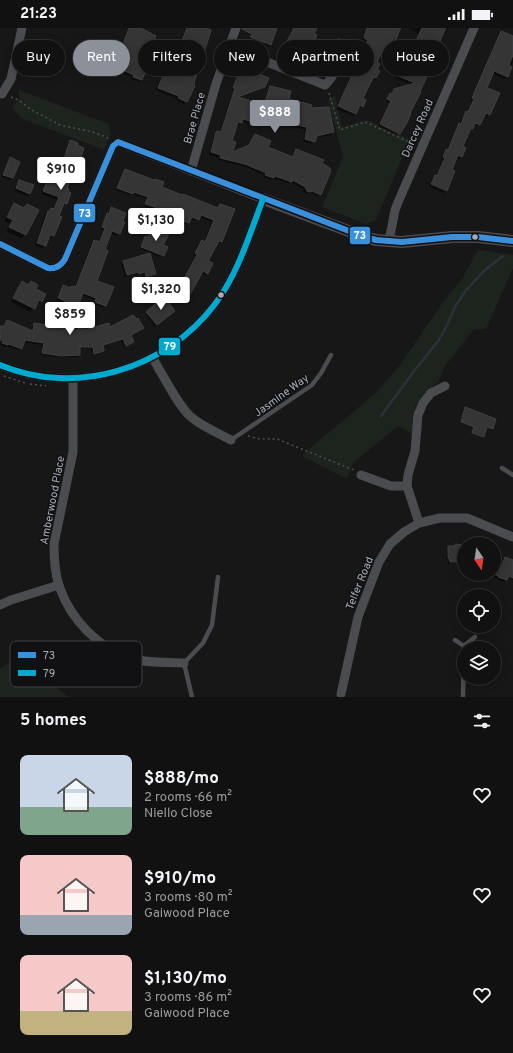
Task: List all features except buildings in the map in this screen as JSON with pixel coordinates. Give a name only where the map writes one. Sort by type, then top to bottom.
[{"type":"street","points":[[2,94],[11,79],[22,28]]},
{"type":"street","name":"Brae Place","points":[[232,40],[236,28]]},
{"type":"street","name":"Darcey Road","points":[[389,241],[395,210],[421,147],[474,28]]},
{"type":"street","points":[[269,63],[325,85],[332,76]]},
{"type":"street","name":"Brae Place","points":[[191,171],[219,76]]},
{"type":"street","points":[[0,244],[48,268],[60,266],[65,259],[110,153],[117,143],[121,142],[191,171],[362,236],[402,242],[452,237],[478,237],[513,241]]},
{"type":"street","points":[[0,365],[29,374],[72,379],[94,377],[116,372],[136,365],[168,348],[187,334],[216,304],[236,267],[263,199]]},
{"type":"street","points":[[152,357],[182,408],[190,417],[231,440]]},
{"type":"street","name":"Amberwood Place","points":[[72,379],[73,452],[54,544],[54,555],[59,585],[70,609],[80,623],[98,641]]},
{"type":"street","points":[[419,523],[407,486],[408,475],[415,451],[418,415],[423,403],[431,393],[445,386]]},
{"type":"street","points":[[361,475],[391,486],[407,486]]},
{"type":"street","name":"Telfer Road","points":[[341,696],[358,617],[379,562],[390,544],[404,532],[419,523],[440,518],[467,518],[513,537]]},
{"type":"street","points":[[0,605],[11,600],[59,585]]},
{"type":"street","name":"Amberwood Place","points":[[142,660],[184,663]]},
{"type":"lane","name":"Jasmine Way","points":[[231,440],[312,385],[321,373],[330,354]]},
{"type":"lane","points":[[502,468],[513,475]]},
{"type":"lane","points":[[192,697],[184,663],[197,650],[208,635],[212,625],[218,577]]},
{"type":"lane","points":[[470,641],[475,637]]},
{"type":"lane","points":[[463,685],[463,697]]},
{"type":"path","points":[[325,85],[331,99],[340,130],[365,122],[421,147]]},
{"type":"path","points":[[2,94],[20,101],[30,109],[60,125],[93,132],[117,143]]},
{"type":"path","points":[[244,432],[254,438],[277,439],[355,471],[361,475]]},
{"type":"shaded area","points":[[19,90],[109,124],[111,135],[104,150],[21,118],[12,107],[19,99]]},
{"type":"shaded area","points":[[335,96],[342,127],[367,120],[410,139],[376,220],[366,224],[322,207],[343,157],[328,99]]},
{"type":"shaded area","points":[[478,250],[513,255],[513,268],[486,329],[474,329],[445,366],[438,382],[423,395],[415,407],[413,434],[398,426],[353,463],[347,479],[302,456],[377,392],[400,365],[443,302],[462,279]]},
{"type":"shaded area","points":[[10,662],[10,687],[55,687],[69,697],[0,697],[0,668]]},
{"type":"waterway","points":[[381,416],[439,340],[455,307],[466,290],[485,270],[503,256]]},
{"type":"transit line","name":"73","points":[[0,244],[48,268],[53,268],[62,264],[113,146],[118,142],[362,236],[376,240],[402,242],[452,237],[478,237],[513,241]]},
{"type":"transit line","name":"79","points":[[0,365],[29,374],[59,378],[89,377],[118,371],[145,360],[171,345],[195,327],[215,304],[223,292],[237,267],[263,199]]}]
